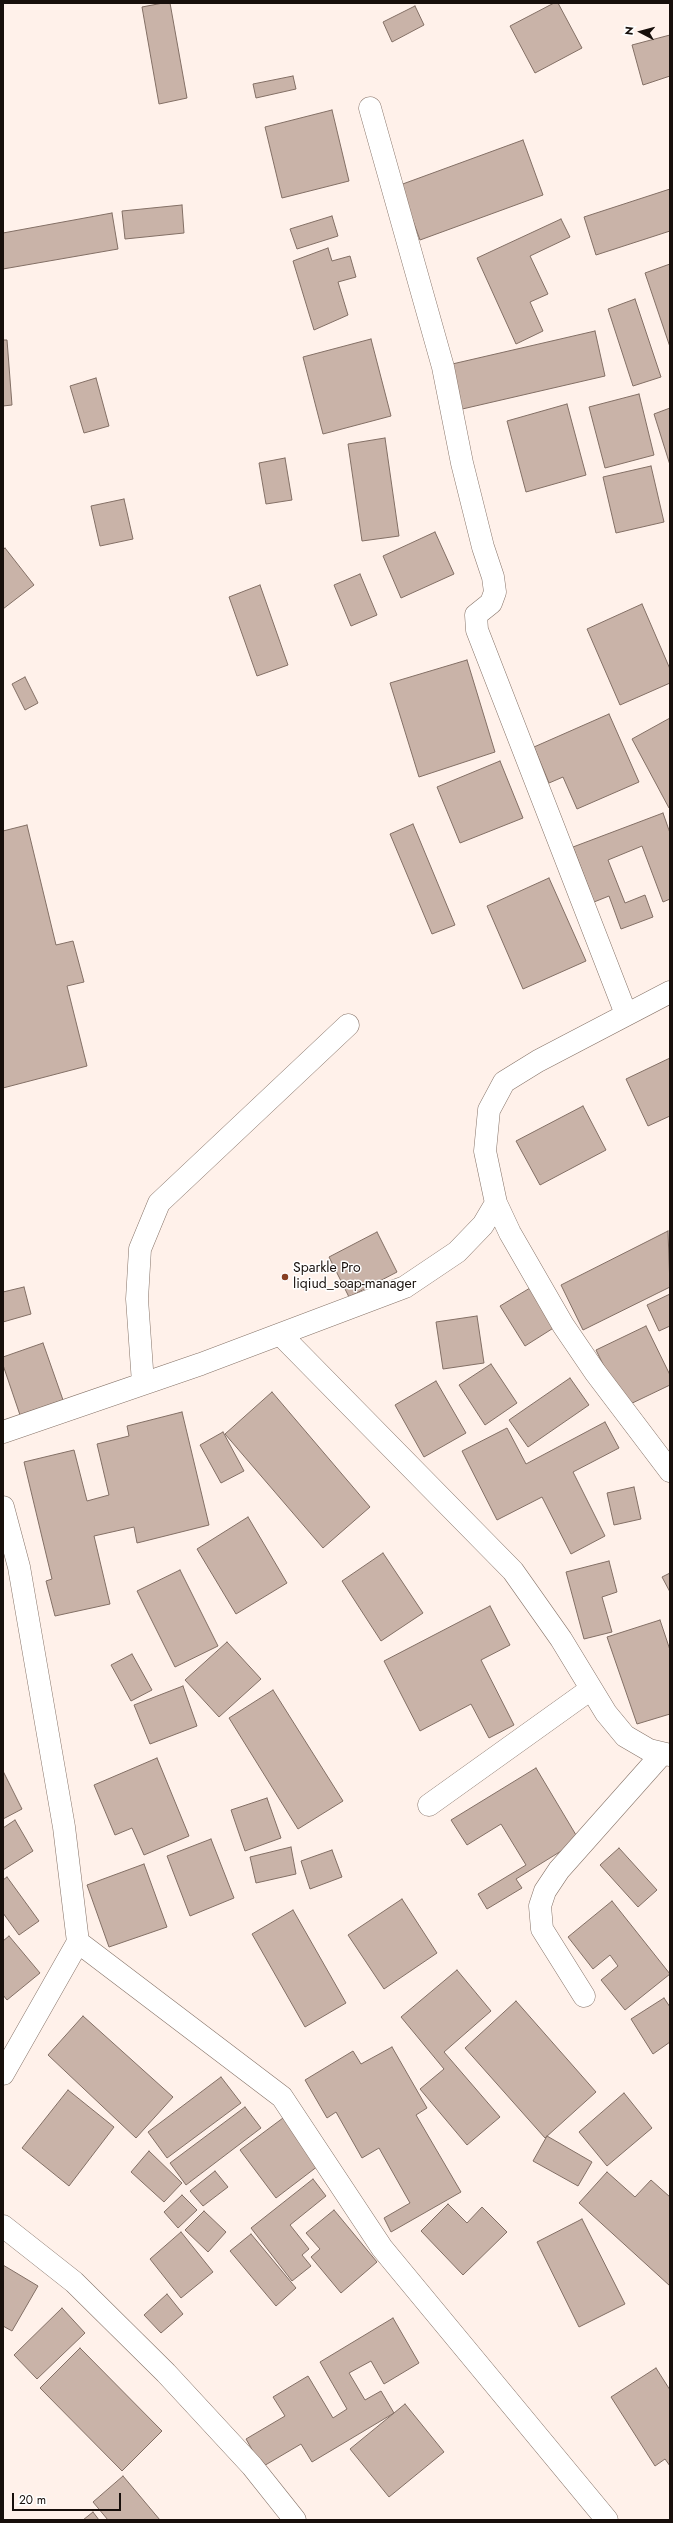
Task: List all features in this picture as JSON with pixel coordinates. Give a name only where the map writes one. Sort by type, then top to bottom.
[{"type":"street","points":[[370,108],[443,367],[462,462],[483,546],[493,577],[495,592],[491,603],[476,615],[477,630],[626,1014]]},
{"type":"street","points":[[669,995],[626,1014],[538,1061],[504,1082],[489,1110],[485,1151],[496,1203],[510,1233],[563,1325],[595,1372],[670,1471]]},
{"type":"street","points":[[143,1383],[137,1299],[140,1249],[159,1203],[348,1025]]},
{"type":"street","points":[[3,1432],[281,1335],[405,1287],[457,1252],[483,1225],[496,1203]]},
{"type":"street","points":[[281,1335],[512,1571],[538,1605],[606,1713],[625,1736],[666,1754],[559,1870],[545,1891],[540,1906],[542,1930],[584,1996]]},
{"type":"street","points":[[3,1507],[19,1567],[64,1827],[78,1942],[3,2074]]},
{"type":"street","points":[[429,1805],[591,1689]]},
{"type":"street","points":[[78,1942],[282,2097],[382,2248],[607,2520]]},
{"type":"street","points":[[3,2226],[74,2282],[166,2372],[252,2466],[295,2520]]},
{"type":"building","points":[[170,3],[187,98],[159,104],[142,7]]},
{"type":"building","points":[[554,3],[558,3],[582,48],[535,73],[510,26]]},
{"type":"building","points":[[415,6],[424,25],[392,42],[383,22]]},
{"type":"building","points":[[670,35],[670,76],[643,85],[632,45]]},
{"type":"building","points":[[293,76],[296,89],[256,98],[253,84]]},
{"type":"building","points":[[332,110],[349,181],[282,198],[265,127]]},
{"type":"building","points":[[523,140],[543,195],[420,240],[400,185]]},
{"type":"building","points":[[670,189],[670,231],[596,255],[584,217]]},
{"type":"building","points":[[182,205],[184,233],[125,239],[122,211]]},
{"type":"building","points":[[112,213],[118,249],[3,269],[3,233]]},
{"type":"building","points":[[332,216],[338,236],[297,249],[290,229]]},
{"type":"building","points":[[561,219],[570,237],[530,256],[548,294],[530,302],[543,331],[516,344],[477,258]]},
{"type":"building","points":[[328,248],[332,261],[350,256],[356,277],[338,282],[348,315],[314,330],[293,261]]},
{"type":"building","points":[[670,264],[670,347],[645,273]]},
{"type":"building","points":[[635,299],[661,377],[633,386],[608,309]]},
{"type":"building","points":[[595,331],[605,376],[458,410],[448,365]]},
{"type":"building","points":[[371,339],[391,416],[323,434],[303,357]]},
{"type":"building","points":[[3,340],[7,340],[12,405],[3,406]]},
{"type":"building","points":[[96,378],[109,426],[84,433],[70,386]]},
{"type":"building","points":[[639,394],[654,455],[605,468],[589,407]]},
{"type":"building","points":[[567,404],[586,475],[526,492],[507,421]]},
{"type":"building","points":[[670,408],[670,465],[654,414]]},
{"type":"building","points":[[385,438],[399,536],[362,541],[348,444]]},
{"type":"building","points":[[285,458],[292,500],[266,504],[259,463]]},
{"type":"building","points":[[651,466],[664,522],[616,533],[603,477]]},
{"type":"building","points":[[124,499],[133,539],[100,546],[91,506]]},
{"type":"building","points":[[435,532],[454,574],[401,598],[383,556]]},
{"type":"building","points":[[5,548],[34,585],[3,609],[3,550]]},
{"type":"building","points":[[360,574],[377,615],[351,626],[334,585]]},
{"type":"building","points":[[260,585],[288,665],[257,676],[229,597]]},
{"type":"building","points":[[642,604],[670,669],[670,683],[620,705],[587,629]]},
{"type":"building","points":[[467,660],[495,752],[419,777],[390,683]]},
{"type":"building","points":[[25,677],[38,703],[25,710],[12,684]]},
{"type":"building","points":[[609,714],[639,782],[577,809],[563,777],[549,783],[534,747]]},
{"type":"building","points":[[670,718],[670,808],[669,808],[632,739]]},
{"type":"building","points":[[500,761],[523,818],[460,843],[437,787]]},
{"type":"building","points":[[663,813],[670,833],[670,899],[663,902],[642,846],[608,860],[625,903],[645,895],[653,917],[621,929],[609,896],[594,902],[573,847]]},
{"type":"building","points":[[413,824],[455,925],[432,934],[390,834]]},
{"type":"building","points":[[27,825],[56,945],[73,941],[84,982],[67,986],[87,1066],[3,1088],[3,831]]},
{"type":"building","points":[[549,878],[586,961],[523,989],[487,906]]},
{"type":"building","points":[[670,1058],[670,1116],[648,1126],[626,1079]]},
{"type":"building","points":[[583,1106],[606,1150],[540,1185],[516,1141]]},
{"type":"building","points":[[668,1231],[670,1287],[583,1330],[561,1285]]},
{"type":"building","points":[[377,1232],[397,1272],[349,1297],[329,1257]]},
{"type":"building","points":[[24,1287],[31,1314],[3,1322],[3,1292]]},
{"type":"building","points":[[530,1288],[555,1327],[525,1346],[500,1306]]},
{"type":"building","points":[[670,1294],[670,1326],[659,1331],[647,1305]]},
{"type":"building","points":[[477,1316],[484,1363],[443,1369],[436,1322]]},
{"type":"building","points":[[646,1326],[670,1375],[670,1385],[624,1407],[596,1350]]},
{"type":"building","points":[[43,1343],[63,1400],[20,1415],[3,1365],[3,1357]]},
{"type":"building","points":[[491,1364],[517,1403],[485,1425],[459,1385]]},
{"type":"building","points":[[570,1378],[589,1405],[528,1447],[509,1420]]},
{"type":"building","points":[[436,1381],[466,1433],[424,1457],[395,1405]]},
{"type":"building","points":[[272,1392],[370,1507],[323,1548],[225,1434]]},
{"type":"building","points":[[182,1412],[209,1525],[137,1543],[134,1527],[94,1536],[110,1604],[55,1616],[46,1581],[52,1579],[24,1462],[74,1450],[87,1501],[109,1495],[97,1444],[129,1436],[127,1426]]},
{"type":"building","points":[[605,1422],[619,1448],[573,1472],[605,1536],[571,1554],[542,1497],[497,1520],[462,1451],[507,1428],[526,1464]]},
{"type":"building","points":[[223,1432],[244,1471],[221,1483],[200,1445]]},
{"type":"building","points":[[634,1487],[641,1519],[614,1525],[607,1493]]},
{"type":"building","points":[[248,1517],[287,1583],[236,1614],[197,1549]]},
{"type":"building","points":[[383,1553],[423,1613],[381,1641],[342,1581]]},
{"type":"building","points":[[609,1561],[617,1592],[602,1597],[612,1632],[584,1639],[566,1572]]},
{"type":"building","points":[[180,1570],[218,1646],[175,1667],[137,1591]]},
{"type":"building","points":[[670,1573],[670,1592],[662,1577]]},
{"type":"building","points":[[490,1606],[510,1645],[481,1660],[514,1725],[489,1738],[471,1704],[420,1731],[384,1661]]},
{"type":"building","points":[[660,1620],[670,1650],[670,1714],[637,1724],[607,1637]]},
{"type":"building","points":[[227,1642],[261,1679],[219,1717],[185,1680]]},
{"type":"building","points":[[132,1654],[152,1690],[131,1701],[111,1665]]},
{"type":"building","points":[[183,1686],[197,1726],[150,1744],[134,1705]]},
{"type":"building","points":[[273,1690],[343,1801],[298,1829],[229,1718]]},
{"type":"building","points":[[157,1758],[189,1836],[144,1855],[132,1828],[115,1835],[94,1785]]},
{"type":"building","points":[[536,1768],[579,1840],[516,1879],[522,1888],[487,1909],[478,1894],[526,1865],[501,1824],[467,1845],[451,1820]]},
{"type":"building","points":[[3,1771],[22,1809],[3,1819]]},
{"type":"building","points":[[267,1798],[281,1838],[245,1851],[231,1810]]},
{"type":"building","points":[[15,1820],[33,1851],[3,1870],[3,1828]]},
{"type":"building","points":[[211,1839],[234,1898],[190,1916],[167,1856]]},
{"type":"building","points":[[291,1847],[296,1874],[256,1883],[250,1857]]},
{"type":"building","points":[[619,1848],[657,1890],[638,1907],[600,1865]]},
{"type":"building","points":[[332,1850],[342,1877],[310,1889],[301,1861]]},
{"type":"building","points":[[144,1864],[167,1927],[109,1947],[87,1885]]},
{"type":"building","points":[[7,1877],[39,1921],[19,1935],[3,1913],[3,1880]]},
{"type":"building","points":[[402,1899],[437,1953],[384,1989],[348,1935]]},
{"type":"building","points":[[612,1901],[670,1974],[625,2010],[601,1980],[618,1966],[610,1955],[593,1969],[568,1937]]},
{"type":"building","points":[[293,1910],[346,2003],[305,2027],[252,1934]]},
{"type":"building","points":[[9,1936],[40,1973],[7,2000],[3,1995],[3,1941]]},
{"type":"building","points":[[457,1970],[491,2011],[444,2052],[500,2117],[467,2145],[420,2089],[444,2069],[401,2017]]},
{"type":"building","points":[[664,1998],[670,2007],[670,2042],[653,2054],[631,2019]]},
{"type":"building","points":[[516,2001],[596,2092],[545,2138],[465,2048]]},
{"type":"building","points":[[83,2016],[173,2097],[136,2138],[48,2055]]},
{"type":"building","points":[[392,2047],[427,2108],[416,2115],[461,2192],[391,2232],[384,2218],[410,2203],[379,2148],[362,2158],[336,2112],[327,2118],[305,2080],[353,2051],[361,2064]]},
{"type":"building","points":[[221,2077],[241,2103],[167,2158],[148,2132]]},
{"type":"building","points":[[68,2090],[114,2127],[69,2186],[22,2148]]},
{"type":"building","points":[[624,2093],[652,2128],[607,2166],[579,2132]]},
{"type":"building","points":[[245,2107],[261,2128],[186,2185],[170,2163]]},
{"type":"building","points":[[283,2118],[318,2166],[276,2198],[240,2150]]},
{"type":"building","points":[[547,2136],[592,2162],[578,2186],[533,2161]]},
{"type":"building","points":[[149,2151],[182,2183],[164,2202],[131,2172]]},
{"type":"building","points":[[215,2171],[228,2187],[203,2206],[190,2191]]},
{"type":"building","points":[[607,2172],[635,2197],[651,2180],[670,2197],[670,2286],[579,2203]]},
{"type":"building","points":[[313,2179],[326,2196],[290,2225],[309,2249],[302,2255],[311,2266],[292,2281],[251,2228]]},
{"type":"building","points":[[182,2195],[197,2210],[178,2228],[164,2212]]},
{"type":"building","points":[[448,2204],[467,2223],[482,2207],[507,2232],[463,2275],[421,2231]]},
{"type":"building","points":[[334,2210],[377,2262],[341,2293],[311,2257],[320,2249],[306,2233]]},
{"type":"building","points":[[204,2211],[226,2232],[208,2252],[185,2230]]},
{"type":"building","points":[[582,2219],[625,2304],[579,2327],[537,2242]]},
{"type":"building","points":[[181,2232],[213,2272],[181,2298],[150,2259]]},
{"type":"building","points":[[251,2234],[296,2288],[276,2306],[230,2251]]},
{"type":"building","points":[[3,2265],[38,2286],[12,2331],[3,2326]]},
{"type":"building","points":[[167,2294],[183,2314],[161,2333],[144,2315]]},
{"type":"building","points":[[62,2308],[85,2333],[37,2379],[14,2355]]},
{"type":"building","points":[[393,2318],[419,2363],[384,2384],[371,2361],[349,2373],[365,2400],[381,2391],[394,2413],[312,2462],[301,2444],[262,2467],[246,2439],[285,2416],[273,2397],[308,2376],[333,2418],[347,2409],[320,2362]]},
{"type":"building","points":[[80,2348],[162,2431],[122,2471],[40,2388]]},
{"type":"building","points":[[656,2368],[670,2390],[670,2466],[665,2459],[655,2466],[611,2397]]},
{"type":"building","points":[[405,2404],[444,2452],[389,2497],[350,2449]]},
{"type":"building","points":[[123,2476],[160,2520],[108,2520],[93,2502]]},
{"type":"building","points":[[93,2512],[99,2520],[83,2520]]},
{"type":"place","name":"Sparkle Pro liqiud_soap-manager","points":[[285,1277]]}]
